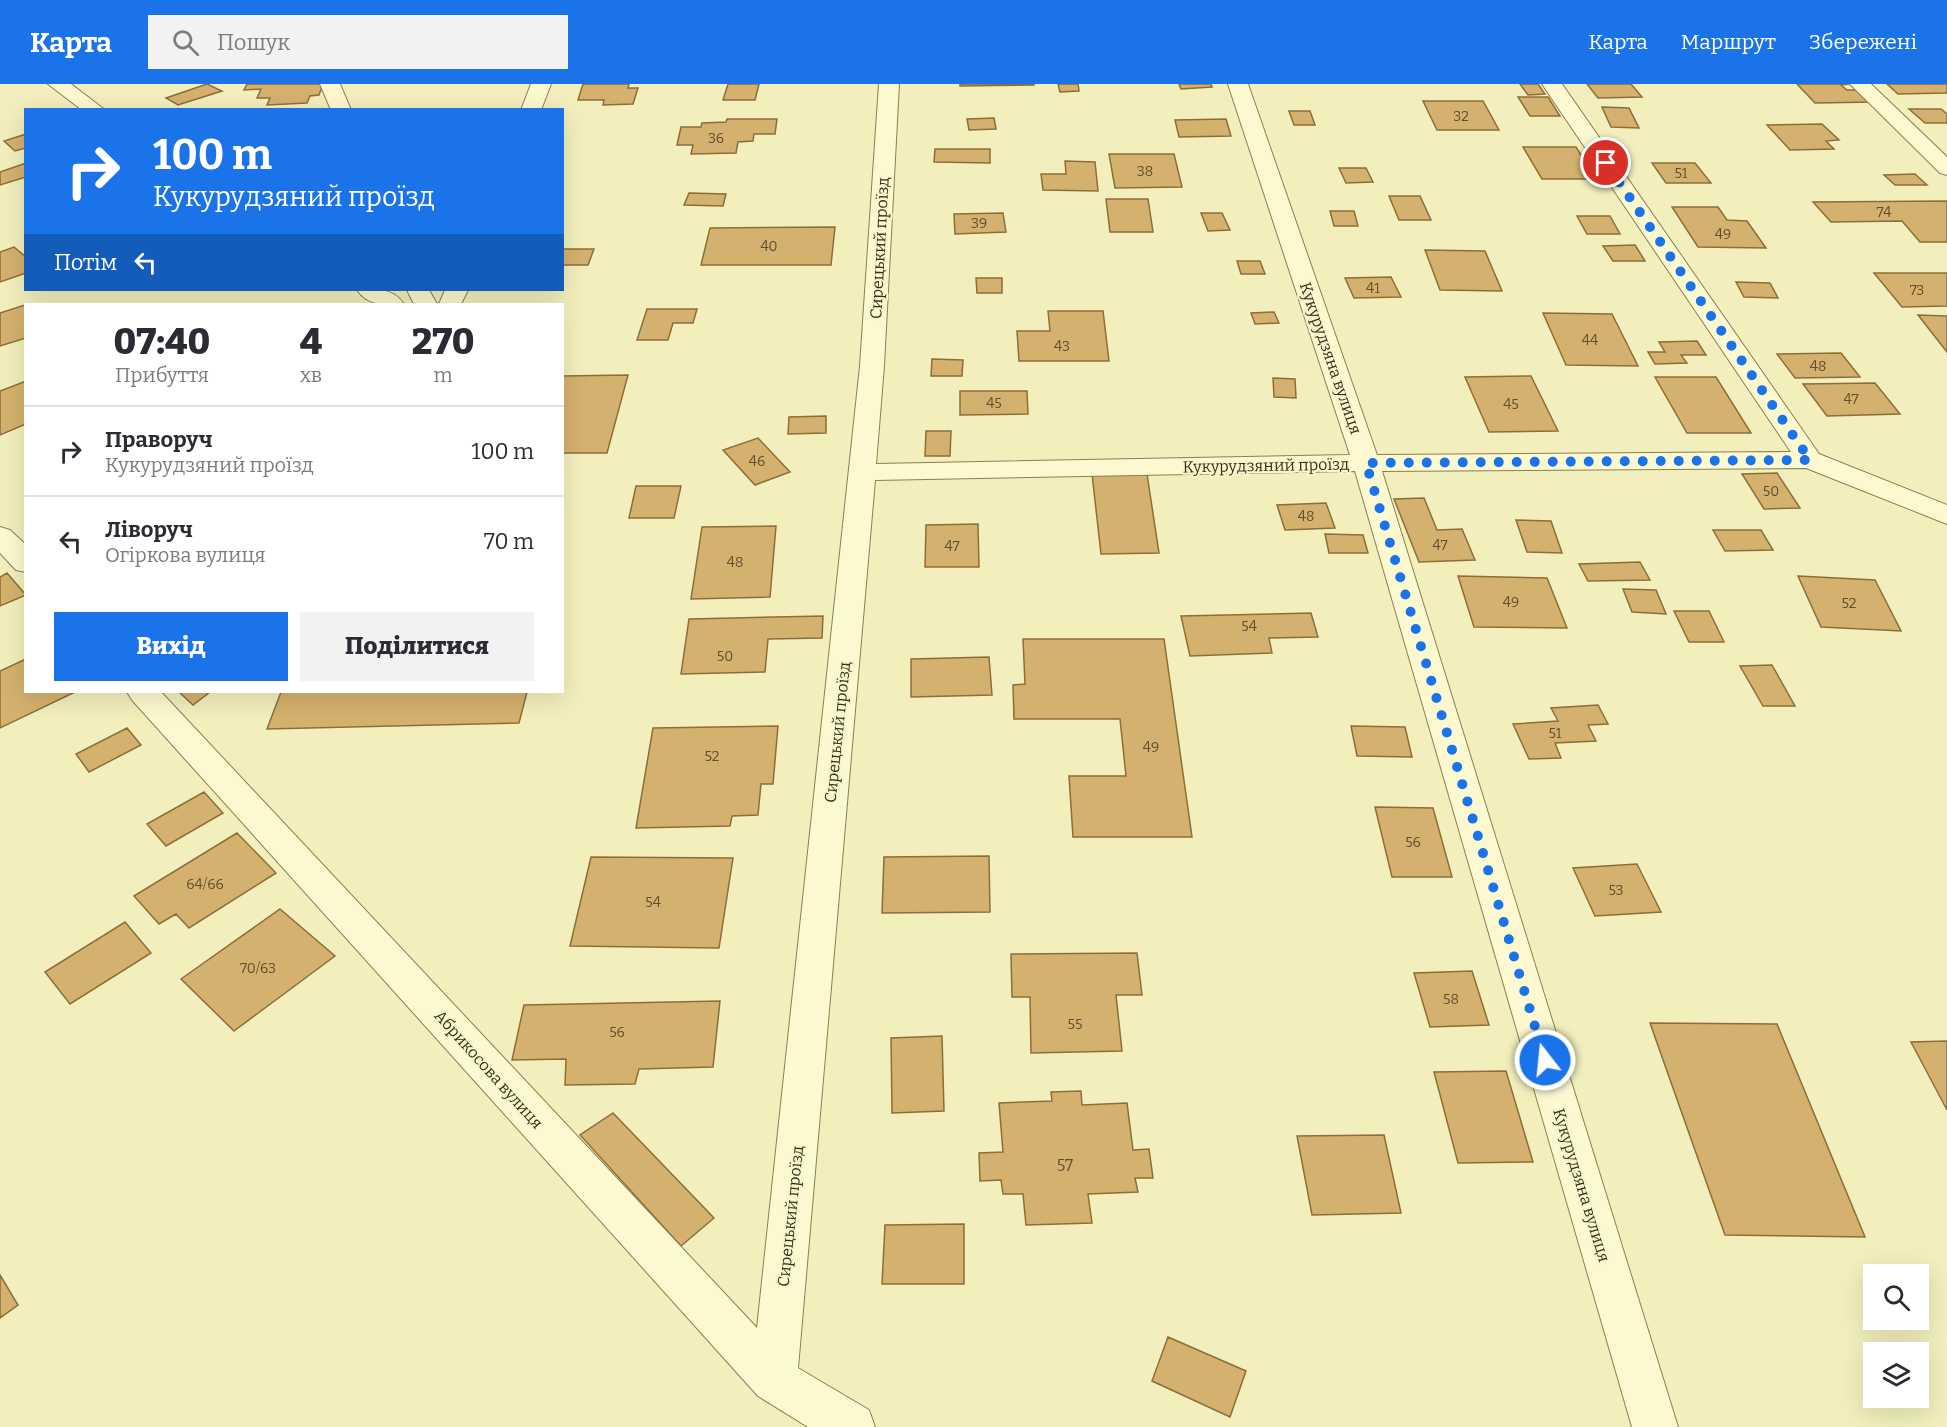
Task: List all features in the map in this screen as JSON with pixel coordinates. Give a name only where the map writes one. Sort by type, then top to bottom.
[{"type":"street","points":[[58,84],[93,108]]},
{"type":"street","points":[[330,84],[340,108]]},
{"type":"street","points":[[532,108],[541,84]]},
{"type":"street","name":"Сирецький проїзд","points":[[774,1380],[872,366],[889,84]]},
{"type":"street","name":"Кукурудзяна вулиця","points":[[1238,84],[1366,463],[1654,1427]]},
{"type":"street","points":[[1552,84],[1810,460]]},
{"type":"street","points":[[1860,84],[1947,169]]},
{"type":"street","points":[[371,291],[390,303]]},
{"type":"street","name":"Кукурудзяний проїзд","points":[[862,472],[1366,463],[1810,460],[1947,515]]},
{"type":"street","points":[[10,534],[24,559]]},
{"type":"street","name":"Абрикосова вулиця","points":[[144,693],[774,1380],[852,1427]]},
{"type":"building","points":[[207,84],[222,91],[178,105],[166,98]]},
{"type":"building","points":[[247,84],[323,84],[319,95],[310,96],[307,103],[267,105],[270,98],[257,98],[261,89],[244,90]]},
{"type":"building","points":[[583,84],[629,84],[628,88],[638,88],[633,104],[603,105],[604,100],[578,100]]},
{"type":"building","points":[[728,84],[759,84],[755,100],[723,100]]},
{"type":"building","points":[[960,84],[1034,84],[1034,85],[960,86]]},
{"type":"building","points":[[1058,84],[1078,84],[1079,91],[1060,92]]},
{"type":"building","points":[[1179,84],[1211,84],[1212,87],[1181,89]]},
{"type":"building","points":[[1520,84],[1538,84],[1545,94],[1528,95]]},
{"type":"building","points":[[1587,84],[1631,84],[1642,97],[1598,98]]},
{"type":"building","points":[[1797,84],[1849,84],[1841,85],[1847,90],[1860,90],[1873,102],[1815,103]]},
{"type":"building","points":[[1887,84],[1947,84],[1947,93],[1898,94]]},
{"type":"building","points":[[1518,97],[1548,97],[1560,116],[1530,116]]},
{"type":"building","points":[[1423,101],[1483,101],[1499,130],[1437,130]]},
{"type":"building","points":[[1602,107],[1629,108],[1639,128],[1611,127]]},
{"type":"building","points":[[1909,109],[1941,109],[1947,114],[1947,123],[1925,123]]},
{"type":"building","points":[[1289,111],[1310,111],[1315,125],[1294,125]]},
{"type":"building","points":[[994,118],[996,129],[969,130],[967,119]]},
{"type":"building","points":[[727,119],[777,119],[775,134],[754,134],[753,141],[738,142],[736,153],[691,154],[693,145],[677,145],[681,127],[701,127],[702,123],[726,122]]},
{"type":"building","points":[[1226,119],[1231,136],[1179,137],[1175,120]]},
{"type":"building","points":[[1822,124],[1839,140],[1826,141],[1834,149],[1790,150],[1767,125]]},
{"type":"building","points":[[24,135],[24,149],[15,151],[4,141]]},
{"type":"building","points":[[1523,147],[1576,147],[1596,179],[1542,179]]},
{"type":"building","points":[[935,149],[990,149],[990,163],[934,162]]},
{"type":"building","points":[[1109,154],[1174,154],[1182,187],[1115,188]]},
{"type":"building","points":[[1065,161],[1095,162],[1098,191],[1043,190],[1041,174],[1066,174]]},
{"type":"building","points":[[1652,163],[1695,163],[1711,183],[1666,183]]},
{"type":"building","points":[[24,164],[24,178],[0,185],[0,172]]},
{"type":"building","points":[[1339,168],[1366,168],[1373,182],[1346,183]]},
{"type":"building","points":[[1915,174],[1927,185],[1895,185],[1884,175]]},
{"type":"building","points":[[689,193],[726,194],[723,206],[684,205]]},
{"type":"building","points":[[1389,196],[1420,196],[1431,220],[1399,220]]},
{"type":"building","points":[[1106,199],[1148,199],[1153,232],[1110,232]]},
{"type":"building","points":[[1947,201],[1947,242],[1920,242],[1902,221],[1831,222],[1813,202]]},
{"type":"building","points":[[1672,207],[1718,207],[1727,220],[1747,221],[1766,248],[1698,247]]},
{"type":"building","points":[[1330,211],[1354,211],[1358,226],[1334,226]]},
{"type":"building","points":[[1003,213],[1006,232],[955,234],[954,214]]},
{"type":"building","points":[[1201,213],[1222,213],[1230,230],[1208,231]]},
{"type":"building","points":[[1577,216],[1610,216],[1620,234],[1587,234]]},
{"type":"building","points":[[835,227],[831,265],[701,265],[710,228]]},
{"type":"building","points":[[1635,245],[1645,261],[1613,261],[1603,246]]},
{"type":"building","points":[[14,247],[24,255],[24,274],[0,282],[0,252]]},
{"type":"building","points":[[564,249],[594,249],[588,265],[564,265]]},
{"type":"building","points":[[1425,250],[1485,251],[1502,291],[1440,290]]},
{"type":"building","points":[[1237,261],[1260,261],[1265,274],[1241,274]]},
{"type":"building","points":[[1874,273],[1947,273],[1947,306],[1902,307]]},
{"type":"building","points":[[1391,277],[1401,297],[1354,298],[1345,278]]},
{"type":"building","points":[[976,278],[1002,278],[1002,293],[977,293]]},
{"type":"building","points":[[1736,282],[1770,283],[1778,298],[1744,297]]},
{"type":"building","points":[[24,306],[24,339],[0,346],[0,313]]},
{"type":"building","points":[[647,309],[697,309],[693,323],[673,323],[668,340],[637,340]]},
{"type":"building","points":[[1048,311],[1103,311],[1109,361],[1019,361],[1017,331],[1050,331]]},
{"type":"building","points":[[1274,312],[1279,323],[1255,324],[1251,313]]},
{"type":"building","points":[[1543,313],[1612,314],[1638,366],[1566,365]]},
{"type":"building","points":[[1918,315],[1947,316],[1947,352]]},
{"type":"building","points":[[1697,341],[1706,355],[1681,355],[1687,363],[1655,364],[1648,352],[1665,352],[1659,342]]},
{"type":"building","points":[[1841,353],[1860,377],[1795,378],[1777,354]]},
{"type":"building","points":[[932,359],[963,360],[962,376],[931,376]]},
{"type":"building","points":[[628,375],[607,453],[564,453],[564,376]]},
{"type":"building","points":[[1531,376],[1558,431],[1489,432],[1465,377]]},
{"type":"building","points":[[1655,377],[1716,377],[1751,433],[1687,433]]},
{"type":"building","points":[[1273,378],[1295,379],[1296,398],[1274,397]]},
{"type":"building","points":[[24,382],[24,425],[0,435],[0,391]]},
{"type":"building","points":[[1875,383],[1900,414],[1827,416],[1803,384]]},
{"type":"building","points":[[960,391],[1027,391],[1028,414],[960,415]]},
{"type":"building","points":[[826,416],[826,433],[788,434],[789,417]]},
{"type":"building","points":[[926,431],[951,431],[950,456],[925,456]]},
{"type":"building","points":[[758,438],[790,472],[755,485],[723,450]]},
{"type":"building","points":[[1777,473],[1800,508],[1764,509],[1742,474]]},
{"type":"building","points":[[1092,474],[1147,474],[1159,553],[1101,554]]},
{"type":"building","points":[[636,486],[681,486],[674,518],[629,518]]},
{"type":"building","points":[[1424,498],[1437,530],[1462,529],[1475,560],[1419,562],[1394,499]]},
{"type":"building","points":[[1326,503],[1335,528],[1285,530],[1277,505]]},
{"type":"building","points":[[1516,520],[1551,521],[1562,553],[1527,552]]},
{"type":"building","points":[[978,524],[979,567],[925,567],[926,525]]},
{"type":"building","points":[[776,526],[770,597],[691,599],[702,527]]},
{"type":"building","points":[[1713,530],[1761,530],[1773,550],[1725,551]]},
{"type":"building","points":[[1325,534],[1363,535],[1368,553],[1329,553]]},
{"type":"building","points":[[1640,562],[1650,580],[1588,581],[1579,564]]},
{"type":"building","points":[[7,573],[24,593],[24,596],[0,606],[0,577]]},
{"type":"building","points":[[1458,576],[1547,578],[1567,628],[1474,627]]},
{"type":"building","points":[[1798,576],[1875,580],[1901,631],[1821,627]]},
{"type":"building","points":[[1623,589],[1656,590],[1666,614],[1632,612]]},
{"type":"building","points":[[1674,611],[1709,611],[1724,642],[1689,642]]},
{"type":"building","points":[[1311,613],[1318,637],[1269,638],[1272,653],[1190,656],[1181,616]]},
{"type":"building","points":[[823,616],[822,638],[768,639],[765,672],[681,674],[689,619]]},
{"type":"building","points":[[1023,639],[1164,639],[1192,837],[1073,837],[1069,776],[1126,776],[1120,719],[1014,719],[1013,685],[1025,684]]},
{"type":"building","points":[[989,657],[992,695],[911,697],[911,659]]},
{"type":"building","points":[[24,660],[24,693],[73,693],[0,728],[0,671]]},
{"type":"building","points":[[1772,665],[1795,706],[1763,706],[1740,666]]},
{"type":"building","points":[[180,693],[209,693],[193,705]]},
{"type":"building","points":[[281,693],[527,693],[519,723],[267,729]]},
{"type":"building","points":[[1598,705],[1608,724],[1588,725],[1596,741],[1555,743],[1561,758],[1529,759],[1513,724],[1558,721],[1551,708]]},
{"type":"building","points":[[778,726],[773,784],[761,784],[758,815],[732,816],[730,826],[636,828],[653,728]]},
{"type":"building","points":[[1351,726],[1405,727],[1412,757],[1357,756]]},
{"type":"building","points":[[127,728],[141,745],[89,772],[76,754]]},
{"type":"building","points":[[204,792],[223,813],[166,846],[147,824]]},
{"type":"building","points":[[1375,807],[1433,808],[1452,877],[1392,877]]},
{"type":"building","points":[[237,833],[276,873],[189,928],[176,914],[159,924],[134,896]]},
{"type":"building","points":[[989,856],[990,912],[882,913],[884,857]]},
{"type":"building","points":[[591,857],[733,858],[719,948],[570,946]]},
{"type":"building","points":[[1637,864],[1661,912],[1595,916],[1573,868]]},
{"type":"building","points":[[280,909],[335,956],[234,1031],[181,979]]},
{"type":"building","points":[[125,922],[151,953],[70,1004],[45,972]]},
{"type":"building","points":[[1137,953],[1142,995],[1116,995],[1122,1051],[1031,1053],[1030,997],[1012,997],[1011,954]]},
{"type":"building","points":[[1472,971],[1489,1025],[1430,1027],[1414,973]]},
{"type":"building","points":[[720,1001],[713,1067],[639,1069],[635,1084],[565,1085],[566,1059],[512,1060],[524,1005]]},
{"type":"building","points":[[1650,1023],[1777,1024],[1865,1237],[1725,1235]]},
{"type":"building","points":[[942,1036],[944,1111],[892,1113],[891,1038]]},
{"type":"building","points":[[1947,1041],[1947,1110],[1911,1042]]},
{"type":"building","points":[[1506,1071],[1533,1162],[1458,1163],[1434,1072]]},
{"type":"building","points":[[1081,1091],[1082,1105],[1127,1103],[1133,1150],[1149,1149],[1153,1178],[1135,1178],[1138,1192],[1088,1194],[1092,1223],[1026,1225],[1023,1194],[1003,1194],[1001,1180],[980,1181],[979,1153],[1003,1152],[999,1103],[1052,1101],[1051,1092]]},
{"type":"building","points":[[613,1113],[714,1218],[681,1246],[580,1135]]},
{"type":"building","points":[[1384,1135],[1401,1213],[1312,1215],[1297,1136]]},
{"type":"building","points":[[964,1224],[964,1284],[882,1284],[885,1225]]},
{"type":"building","points":[[0,1275],[18,1305],[0,1318]]},
{"type":"building","points":[[1168,1337],[1246,1371],[1230,1417],[1152,1381]]},
{"type":"route","points":[[1545,1060],[1366,463],[1810,460],[1606,163]]}]
